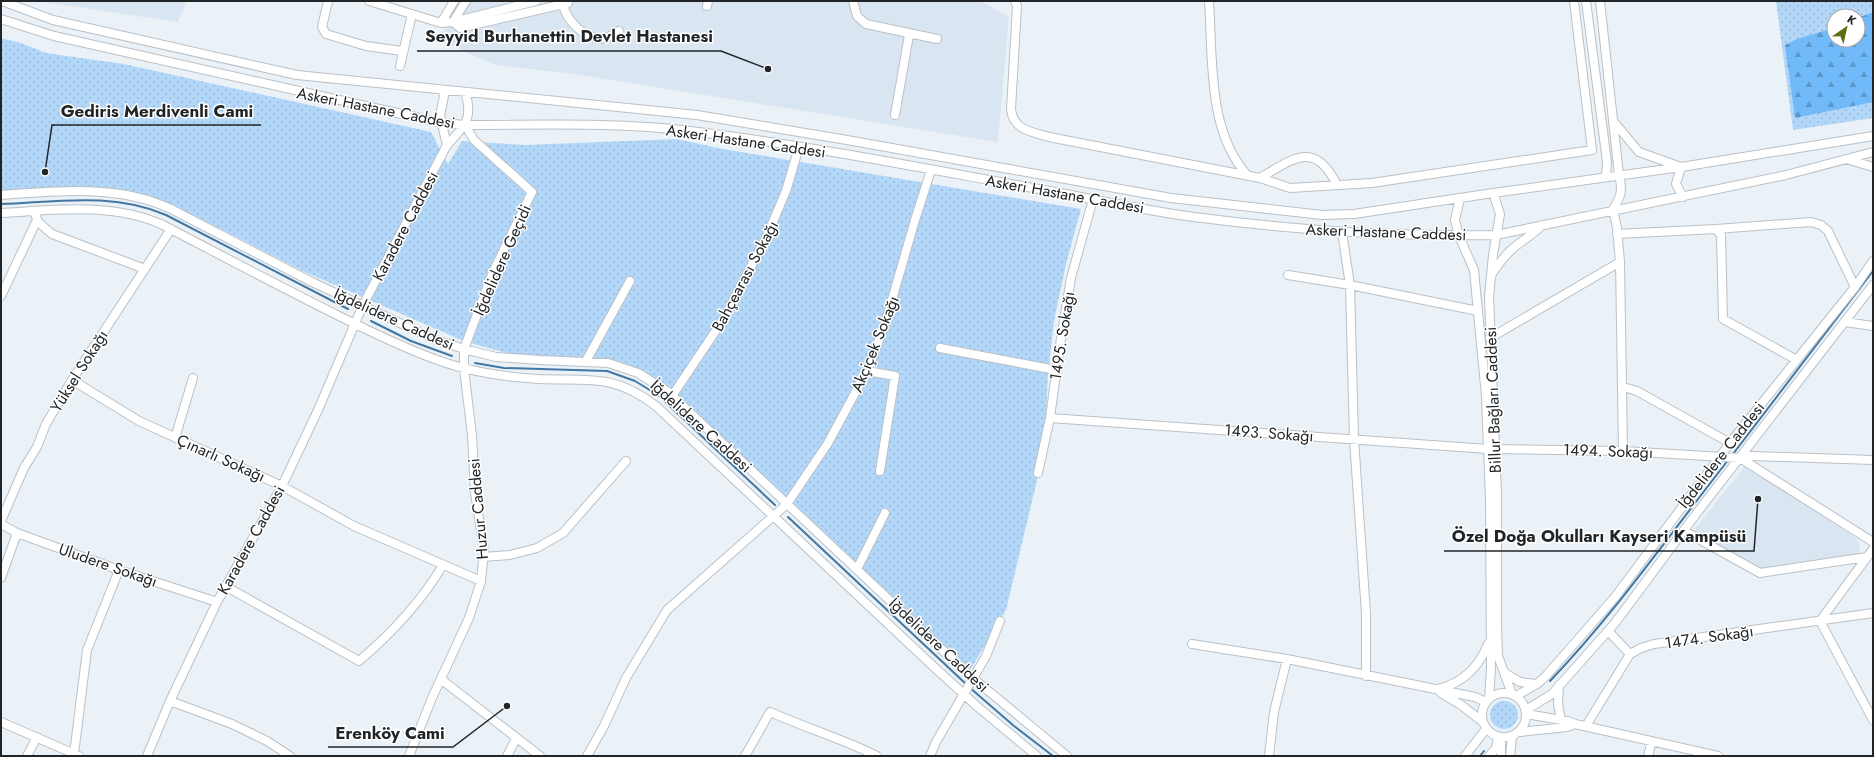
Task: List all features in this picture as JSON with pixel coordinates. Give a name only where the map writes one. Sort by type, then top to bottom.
[{"type":"street","name":"Askeri Hastane Caddesi","points":[[2,1],[52,20],[274,70],[318,78],[665,111],[731,120],[1215,204],[1336,215],[1460,198]]},
{"type":"street","points":[[328,1],[322,27],[326,34],[359,44],[402,51]]},
{"type":"street","points":[[369,1],[441,23],[453,22],[536,1]]},
{"type":"street","points":[[441,23],[454,1]]},
{"type":"street","points":[[453,22],[466,1]]},
{"type":"street","points":[[844,1],[853,5],[860,19],[866,24],[909,35],[936,39]]},
{"type":"street","points":[[1015,1],[1017,6],[1011,109],[1014,121],[1020,128],[1049,137],[1260,178],[1290,188],[1395,180],[1592,150],[1574,1]]},
{"type":"street","points":[[1209,1],[1213,66],[1221,125],[1230,151],[1248,176]]},
{"type":"street","points":[[1586,1],[1607,162],[1606,177]]},
{"type":"street","points":[[1600,1],[1622,192],[1613,209],[1620,262],[1623,451]]},
{"type":"street","points":[[453,22],[460,28],[565,3],[569,19],[587,34],[597,38],[605,38],[619,31]]},
{"type":"street","points":[[400,66],[402,51],[412,14]]},
{"type":"street","name":"Askeri Hastane Caddesi","points":[[1,19],[54,36],[442,124],[643,127],[690,131],[799,147],[1194,217],[1342,232],[1459,236],[1496,235],[1613,209],[1683,197],[1786,175],[1873,152]]},
{"type":"street","points":[[895,115],[909,35]]},
{"type":"street","points":[[445,91],[440,110],[447,145]]},
{"type":"street","points":[[465,92],[469,107],[465,125]]},
{"type":"street","points":[[1614,122],[1639,152],[1681,167]]},
{"type":"street","name":"Karadere Caddesi","points":[[147,756],[170,701],[225,586],[282,486],[318,410],[362,306],[447,145],[465,125]]},
{"type":"street","name":"İğdelidere Geçidi","points":[[464,349],[493,272],[532,192],[474,140],[465,125]]},
{"type":"street","points":[[1460,198],[1681,167],[1873,136]]},
{"type":"street","name":"Bahçearası Sokağı","points":[[672,396],[723,320],[766,238],[786,191],[799,147]]},
{"type":"street","points":[[1260,178],[1291,160],[1311,157],[1322,162],[1337,185]]},
{"type":"street","points":[[1845,159],[1873,167]]},
{"type":"street","points":[[1681,167],[1676,184],[1683,197]]},
{"type":"street","name":"Akçiçek Sokağı","points":[[587,756],[604,726],[626,678],[667,610],[787,504],[828,443],[867,371],[892,304],[913,227],[931,170]]},
{"type":"street","name":"İğdelidere Caddesi","points":[[1,194],[43,192],[113,192],[148,199],[172,209],[362,306],[421,334],[464,349],[507,358],[608,363],[623,367],[648,378],[672,396],[973,678],[1067,756]]},
{"type":"street","name":"Billur Bağları Caddesi","points":[[1493,193],[1500,214],[1496,235],[1489,297],[1493,610]]},
{"type":"street","name":"Billur Bağları Caddesi","points":[[1460,198],[1455,214],[1459,236],[1474,270],[1491,449]]},
{"type":"street","name":"1495. Sokağı","points":[[1038,473],[1050,418],[1071,278],[1093,199]]},
{"type":"street","points":[[34,211],[37,220],[42,227],[52,234],[144,269]]},
{"type":"street","name":"İğdelidere Caddesi","points":[[1,213],[34,211],[122,212],[142,217],[171,229],[355,324],[414,351],[464,369],[505,376],[605,381],[630,390],[656,406],[964,695],[1037,756]]},
{"type":"street","points":[[1,296],[37,220]]},
{"type":"street","points":[[1617,234],[1716,229],[1806,222],[1821,225],[1828,230],[1854,287]]},
{"type":"street","points":[[1491,274],[1509,251],[1535,233],[1542,226]]},
{"type":"street","name":"Yüksel Sokağı","points":[[1,520],[24,468],[38,447],[46,424],[72,380],[171,229]]},
{"type":"street","points":[[1716,229],[1721,235],[1723,319],[1795,360]]},
{"type":"street","points":[[1342,232],[1350,285],[1354,440],[1366,614],[1366,676]]},
{"type":"street","name":"İğdelidere Caddesi","points":[[1514,695],[1537,684],[1580,638],[1615,597],[1724,457],[1730,443],[1873,261]]},
{"type":"street","points":[[1490,338],[1620,262]]},
{"type":"street","points":[[1288,275],[1350,285],[1478,311]]},
{"type":"street","points":[[586,361],[630,281]]},
{"type":"street","name":"İğdelidere Caddesi","points":[[1526,712],[1552,694],[1636,597],[1738,458],[1873,285]]},
{"type":"street","points":[[1845,322],[1873,326]]},
{"type":"street","points":[[940,348],[1056,370]]},
{"type":"street","name":"Huzur Caddesi","points":[[409,756],[425,716],[469,618],[481,581],[484,550],[475,493],[472,435],[464,369],[464,349]]},
{"type":"street","points":[[867,371],[895,376],[880,471]]},
{"type":"street","points":[[175,438],[193,378]]},
{"type":"street","name":"Çınarlı Sokağı","points":[[72,380],[139,421],[282,486],[354,526],[481,581]]},
{"type":"street","points":[[1623,387],[1637,390],[1730,443]]},
{"type":"street","name":"1493. Sokağı","points":[[1050,418],[1491,449]]},
{"type":"street","name":"1494. Sokağı","points":[[1491,449],[1623,451],[1738,458]]},
{"type":"street","points":[[1738,458],[1752,456],[1873,460]]},
{"type":"street","points":[[1738,458],[1873,542]]},
{"type":"street","points":[[483,557],[510,555],[537,548],[563,533],[626,461]]},
{"type":"street","points":[[857,569],[885,513]]},
{"type":"street","name":"Uludere Sokağı","points":[[1,524],[17,533],[119,570],[217,602]]},
{"type":"street","points":[[1684,531],[1760,573],[1868,557]]},
{"type":"street","points":[[1,578],[17,533]]},
{"type":"street","points":[[1873,549],[1820,621],[1873,720]]},
{"type":"street","points":[[225,586],[359,661],[388,636],[401,622],[434,579],[443,564]]},
{"type":"street","points":[[1,722],[77,755],[87,650],[119,570]]},
{"type":"street","points":[[1464,756],[1485,726],[1482,714],[1487,701],[1491,668],[1490,639],[1493,610]]},
{"type":"street","points":[[1493,610],[1498,656],[1503,672],[1514,695],[1522,702],[1526,712],[1525,724],[1520,732]]},
{"type":"street","name":"1474. Sokağı","points":[[1630,654],[1641,648],[1654,644],[1873,613]]},
{"type":"street","points":[[930,756],[936,742],[986,656],[1000,621]]},
{"type":"street","points":[[1586,726],[1630,654],[1608,631]]},
{"type":"street","points":[[1435,690],[1451,684],[1471,671],[1480,660],[1490,639]]},
{"type":"street","points":[[1192,644],[1287,659],[1435,690],[1475,696],[1487,701]]},
{"type":"street","points":[[1269,756],[1274,712],[1287,659]]},
{"type":"street","points":[[1503,672],[1520,682],[1537,684]]},
{"type":"street","points":[[442,680],[516,739],[540,756]]},
{"type":"street","points":[[1559,685],[1558,704],[1561,720]]},
{"type":"street","points":[[1435,690],[1461,705],[1499,737],[1512,736],[1520,732],[1542,728],[1566,727],[1575,724]]},
{"type":"street","points":[[1487,701],[1500,693],[1514,695]]},
{"type":"street","points":[[170,701],[232,724],[287,753]]},
{"type":"street","points":[[745,756],[770,712],[809,729],[852,744],[877,756]]},
{"type":"street","points":[[1526,712],[1718,756]]},
{"type":"street","points":[[1510,756],[1512,736]]},
{"type":"street","points":[[1489,756],[1496,748],[1499,737]]},
{"type":"street","points":[[1499,737],[1500,756]]},
{"type":"street","points":[[27,756],[37,738]]},
{"type":"street","points":[[507,756],[516,739]]},
{"type":"street","points":[[1648,756],[1652,741]]},
{"type":"shaded area","points":[[36,1],[187,1],[178,22]]},
{"type":"shaded area","points":[[460,1],[981,1],[1009,17],[998,141],[567,73],[495,65],[439,40]]},
{"type":"shaded area","points":[[1776,1],[1873,1],[1873,118],[1793,130]]},
{"type":"shaded area","points":[[1,38],[21,43],[46,53],[124,64],[431,132],[448,164],[462,141],[525,145],[677,139],[723,149],[1081,209],[1066,264],[1054,321],[1048,375],[1044,451],[1006,610],[969,672],[679,398],[634,368],[601,358],[515,355],[466,342],[307,273],[174,205],[152,197],[129,191],[1,194]]},
{"type":"shaded area","points":[[1746,465],[1857,539],[1860,546],[1858,553],[1856,555],[1760,570],[1692,532]]},
{"type":"shaded area","points":[[1504,701],[1514,705],[1518,715],[1514,725],[1504,729],[1494,725],[1490,715],[1494,705]]},
{"type":"green space","points":[[1873,12],[1873,102],[1795,118],[1785,45],[1797,39],[1826,30],[1826,48],[1866,48],[1866,15]]},
{"type":"waterway","points":[[1,204],[84,200],[126,203],[146,208],[166,215],[348,309]]},
{"type":"waterway","points":[[1733,454],[1873,271]]},
{"type":"waterway","points":[[371,321],[411,341],[452,356]]},
{"type":"waterway","points":[[475,363],[504,368],[607,371],[635,381],[658,395],[775,505]]},
{"type":"waterway","points":[[1550,681],[1598,628],[1729,459]]},
{"type":"waterway","points":[[788,517],[966,684]]},
{"type":"waterway","points":[[969,687],[1014,726],[1053,756]]},
{"type":"waterway","points":[[1480,756],[1484,751]]},
{"type":"place","name":"Seyyid Burhanettin Devlet Hastanesi","points":[[768,69]]},
{"type":"place","name":"Gediris Merdivenli Cami","points":[[45,172]]},
{"type":"place","name":"Özel Doğa Okulları Kayseri Kampüsü","points":[[1758,499]]},
{"type":"place","name":"Erenköy Cami","points":[[507,706]]}]
